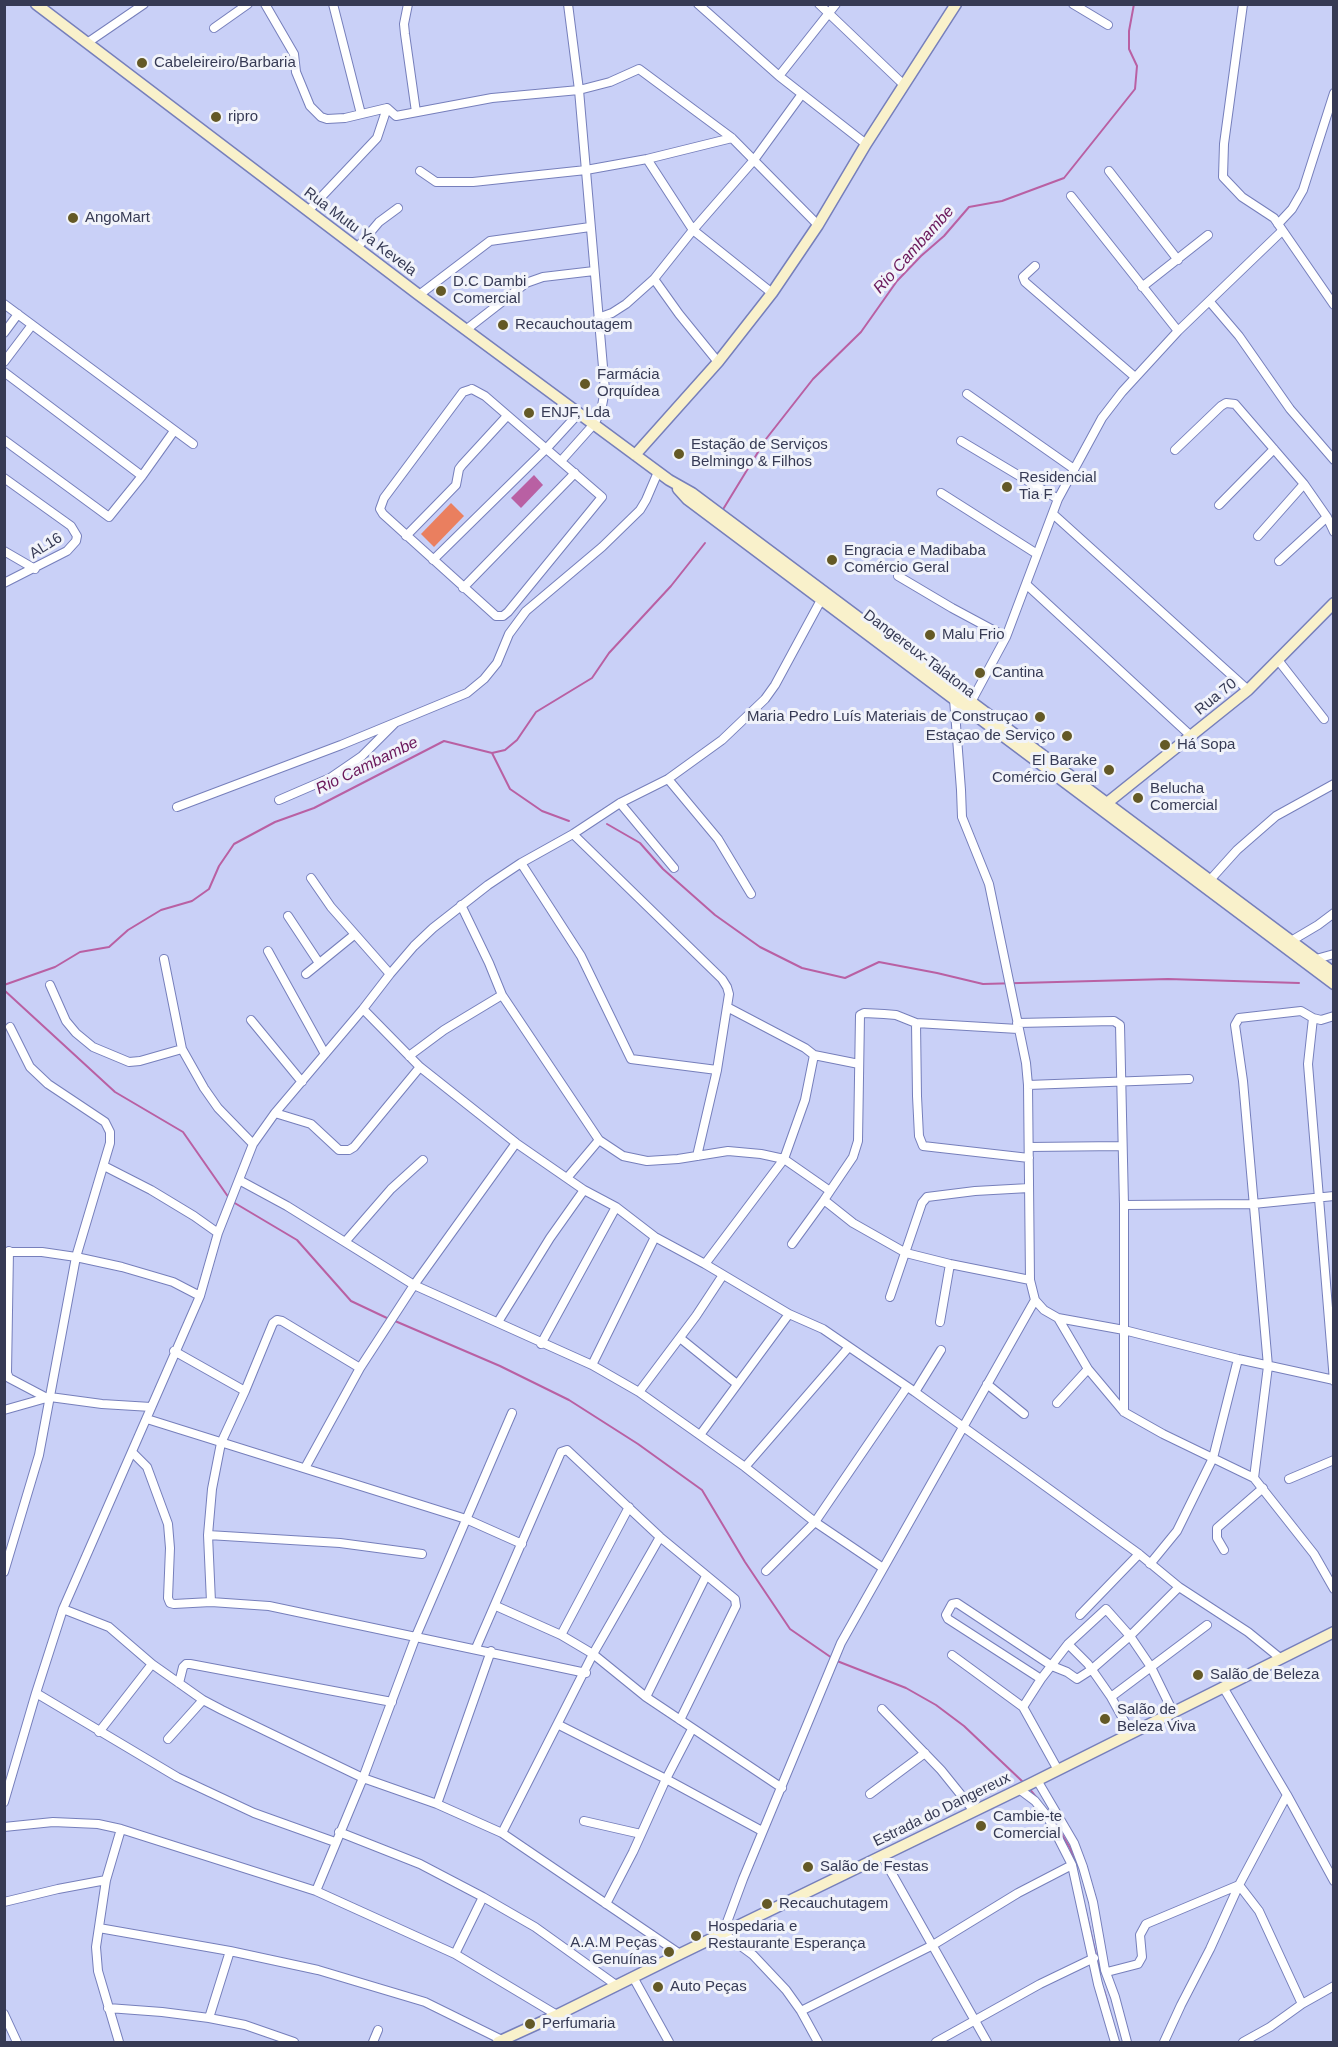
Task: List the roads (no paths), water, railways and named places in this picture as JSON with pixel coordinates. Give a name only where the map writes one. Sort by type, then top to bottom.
[{"type":"main road","name":"Rua Mutu Ya Kevela","points":[[36,4],[52,10],[87,43],[418,294],[690,496]]},
{"type":"main road","points":[[635,455],[718,362],[772,293],[819,225],[866,144],[956,4]]},
{"type":"main road","name":"Dangereux-Talatona","points":[[690,496],[1334,973]]},
{"type":"main road","name":"Dangereux-Talatona","points":[[746,538],[821,600],[1334,984]]},
{"type":"main road","name":"Rua 70","points":[[1107,803],[1248,690],[1334,603]]},
{"type":"main road","name":"Estrada do Dangereux","points":[[500,2041],[1058,1770],[1334,1632]]},
{"type":"street","points":[[87,43],[144,4]]},
{"type":"street","points":[[214,28],[248,4]]},
{"type":"street","points":[[265,4],[294,54],[296,72],[310,106],[321,117],[345,118],[387,108]]},
{"type":"street","points":[[333,4],[361,114]]},
{"type":"street","points":[[408,4],[404,24],[416,112]]},
{"type":"street","points":[[561,461],[594,424],[601,411],[605,390],[579,90],[568,4]]},
{"type":"street","points":[[698,4],[779,75],[866,144]]},
{"type":"street","points":[[819,4],[904,85]]},
{"type":"street","points":[[779,75],[836,4]]},
{"type":"street","points":[[1073,4],[1108,25]]},
{"type":"street","points":[[1243,4],[1224,144],[1223,177],[1242,197],[1267,212],[1334,305]]},
{"type":"street","points":[[387,108],[396,116],[492,98],[579,90],[610,82],[639,69],[732,138],[819,225]]},
{"type":"street","points":[[971,702],[1006,637],[1058,499],[1102,418],[1135,377],[1178,331],[1210,302],[1280,228],[1303,190],[1334,93]]},
{"type":"street","points":[[598,318],[626,304],[654,279],[754,160],[802,94]]},
{"type":"street","points":[[308,211],[377,138],[387,108]]},
{"type":"street","points":[[420,171],[436,182],[453,183],[586,170],[647,159],[732,138]]},
{"type":"street","points":[[647,159],[693,230],[772,293]]},
{"type":"street","points":[[1109,171],[1178,260]]},
{"type":"street","points":[[1071,196],[1178,331]]},
{"type":"street","points":[[357,248],[379,222],[398,208]]},
{"type":"street","points":[[418,294],[490,241],[590,227]]},
{"type":"street","points":[[1142,287],[1208,235]]},
{"type":"street","points":[[1035,266],[1023,277],[1025,282],[1135,377]]},
{"type":"street","points":[[467,330],[526,283],[543,278],[594,271]]},
{"type":"street","points":[[654,279],[718,362]]},
{"type":"street","points":[[1210,302],[1239,336],[1290,409],[1334,460]]},
{"type":"street","points":[[4,304],[193,444]]},
{"type":"street","points":[[4,333],[18,314]]},
{"type":"street","points":[[4,362],[32,325]]},
{"type":"street","points":[[4,372],[142,476]]},
{"type":"street","points":[[472,390],[478,392],[546,449],[602,496],[602,499],[508,612],[502,615],[496,616],[463,588],[380,509],[381,503],[463,392],[472,390]]},
{"type":"street","points":[[966,394],[1074,469]]},
{"type":"street","points":[[1175,450],[1221,406],[1230,402],[1235,404],[1304,484],[1327,517],[1334,532]]},
{"type":"street","points":[[433,560],[546,449],[579,413]]},
{"type":"street","points":[[406,536],[456,485],[462,465],[507,416]]},
{"type":"street","points":[[4,440],[106,517],[111,516],[174,431]]},
{"type":"street","points":[[961,441],[1058,499]]},
{"type":"street","points":[[1219,505],[1274,449]]},
{"type":"street","points":[[177,807],[341,745],[467,693],[484,679],[497,663],[517,622],[526,611],[626,525],[646,500],[658,472]]},
{"type":"street","points":[[463,588],[575,473]]},
{"type":"street","name":"AL16","points":[[4,478],[71,526],[77,536],[76,541],[67,550],[35,569],[4,583]]},
{"type":"street","points":[[1258,536],[1304,484]]},
{"type":"street","points":[[941,493],[1036,554]]},
{"type":"street","points":[[1053,514],[1248,690]]},
{"type":"street","points":[[1279,561],[1327,517]]},
{"type":"street","points":[[4,551],[35,569]]},
{"type":"street","points":[[898,576],[1006,637]]},
{"type":"street","points":[[1027,585],[1191,736]]},
{"type":"street","points":[[4,1802],[63,1609],[200,1296],[218,1233],[253,1143],[275,1113],[420,940],[461,905],[521,863],[573,834],[620,803],[668,779],[722,740],[765,699],[775,685],[821,600]]},
{"type":"street","points":[[1278,660],[1324,719]]},
{"type":"street","points":[[954,699],[962,818],[989,884],[1029,1085],[1030,1280],[1035,1300],[1044,1310],[1058,1318],[1124,1330],[1333,1380],[1308,1064],[1312,1018]]},
{"type":"street","points":[[279,800],[338,773],[362,756],[396,722]]},
{"type":"street","points":[[668,779],[718,839],[751,894]]},
{"type":"street","points":[[1210,880],[1237,850],[1275,816],[1334,784]]},
{"type":"street","points":[[620,803],[674,868]]},
{"type":"street","points":[[573,834],[722,979],[729,994],[717,1070],[697,1156]]},
{"type":"street","points":[[521,863],[581,956],[631,1059],[717,1070]]},
{"type":"street","points":[[311,878],[354,935],[390,974]]},
{"type":"street","points":[[461,905],[502,995],[599,1140],[623,1156],[637,1159],[678,1159],[728,1151],[784,1159],[830,1191]]},
{"type":"street","points":[[1291,941],[1334,913]]},
{"type":"street","points":[[288,915],[319,963]]},
{"type":"street","points":[[306,974],[354,935]]},
{"type":"street","points":[[268,951],[325,1054]]},
{"type":"street","points":[[1316,959],[1334,954]]},
{"type":"street","points":[[164,959],[182,1048],[218,1108],[253,1143]]},
{"type":"street","points":[[50,985],[66,1021],[93,1047],[129,1062],[140,1061],[182,1048]]},
{"type":"street","points":[[409,1056],[444,1030],[502,995]]},
{"type":"street","points":[[727,1007],[814,1054],[859,1064]]},
{"type":"street","points":[[363,1009],[420,1067],[516,1143],[584,1190],[616,1207],[655,1237],[789,1314],[823,1329],[1139,1554],[1179,1587],[1248,1632],[1280,1658]]},
{"type":"street","points":[[1254,1478],[1268,1366],[1236,1021],[1239,1018],[1301,1011],[1312,1018],[1321,1020],[1334,1016]]},
{"type":"street","points":[[792,1244],[853,1157],[858,1141],[860,1015],[864,1013],[884,1014],[916,1023],[1018,1026],[1118,1022],[1120,1025],[1124,1205],[1125,1412]]},
{"type":"street","points":[[251,1020],[302,1082]]},
{"type":"street","points":[[916,1023],[917,1096],[921,1144],[925,1147],[1029,1158]]},
{"type":"street","points":[[4,1572],[8,1550],[39,1455],[47,1397],[76,1257],[110,1143],[110,1132],[105,1122],[48,1084],[30,1068],[10,1027]]},
{"type":"street","points":[[705,1264],[784,1159],[805,1100],[814,1054]]},
{"type":"street","points":[[275,1113],[311,1124],[339,1150],[349,1150],[354,1147],[420,1067]]},
{"type":"street","points":[[1029,1085],[1189,1079]]},
{"type":"street","points":[[567,1178],[599,1140]]},
{"type":"street","points":[[304,1468],[360,1368],[414,1285],[516,1143]]},
{"type":"street","points":[[1029,1147],[1122,1146]]},
{"type":"street","points":[[345,1242],[391,1190],[423,1160]]},
{"type":"street","points":[[104,1166],[152,1190],[218,1233]]},
{"type":"street","points":[[239,1180],[287,1206],[414,1285],[592,1365],[639,1392],[745,1467],[815,1522],[883,1568]]},
{"type":"street","points":[[890,1297],[922,1203],[927,1197],[1029,1188]]},
{"type":"street","points":[[498,1322],[550,1238],[584,1190]]},
{"type":"street","points":[[1124,1205],[1253,1204],[1334,1196]]},
{"type":"street","points":[[824,1200],[853,1223],[906,1253],[1030,1280]]},
{"type":"street","points":[[541,1344],[616,1207]]},
{"type":"street","points":[[592,1365],[655,1237]]},
{"type":"street","points":[[151,1407],[47,1397],[9,1378],[7,1373],[7,1252],[42,1252],[122,1267],[173,1282],[200,1296]]},
{"type":"street","points":[[940,1322],[950,1264]]},
{"type":"street","points":[[639,1392],[680,1338],[723,1275]]},
{"type":"street","points":[[818,2043],[801,2011],[786,1990],[753,1955],[723,1933],[762,1831],[841,1643],[1035,1300]]},
{"type":"street","points":[[700,1435],[789,1314]]},
{"type":"street","points":[[1058,1318],[1088,1370],[1125,1412],[1164,1434],[1254,1478],[1314,1554],[1334,1589]]},
{"type":"street","points":[[211,1602],[208,1535],[212,1489],[221,1443],[273,1323],[278,1320],[360,1368]]},
{"type":"street","points":[[680,1338],[737,1384]]},
{"type":"street","points":[[745,1467],[848,1347]]},
{"type":"street","points":[[766,1572],[815,1522],[941,1350]]},
{"type":"street","points":[[174,1351],[245,1391]]},
{"type":"street","points":[[1150,1564],[1177,1531],[1213,1458],[1238,1359]]},
{"type":"street","points":[[1057,1403],[1088,1370]]},
{"type":"street","points":[[987,1384],[1024,1414]]},
{"type":"street","points":[[4,1410],[47,1397]]},
{"type":"street","points":[[316,1891],[363,1778],[416,1636],[512,1413]]},
{"type":"street","points":[[147,1419],[466,1519],[522,1544]]},
{"type":"street","points":[[476,1648],[561,1452],[567,1450],[660,1537],[737,1602],[680,1720]]},
{"type":"street","points":[[132,1452],[147,1467],[168,1524],[170,1548],[168,1598],[170,1603],[211,1602],[270,1606],[586,1672]]},
{"type":"street","points":[[1289,1479],[1334,1460]]},
{"type":"street","points":[[1224,1550],[1217,1538],[1217,1528],[1263,1488]]},
{"type":"street","points":[[561,1635],[629,1508]]},
{"type":"street","points":[[208,1535],[340,1543],[422,1554]]},
{"type":"street","points":[[502,1833],[586,1672],[593,1654],[660,1537]]},
{"type":"street","points":[[1080,1615],[1139,1554]]},
{"type":"street","points":[[646,1697],[706,1576]]},
{"type":"street","points":[[1041,1679],[948,1619],[946,1615],[952,1604],[957,1604],[1052,1666],[1077,1679],[1091,1670],[1130,1636],[1179,1587]]},
{"type":"street","points":[[496,1606],[561,1635],[593,1654],[646,1697],[782,1788]]},
{"type":"street","points":[[63,1609],[109,1627],[152,1664],[203,1700],[363,1778],[437,1804],[502,1833],[680,1954]]},
{"type":"street","points":[[1023,1707],[1068,1644],[1104,1609],[1108,1610],[1130,1636],[1151,1667],[1173,1712]]},
{"type":"street","points":[[1111,1697],[1207,1625]]},
{"type":"street","points":[[1068,1644],[1084,1660],[1111,1697],[1131,1733]]},
{"type":"street","points":[[437,1804],[491,1651]]},
{"type":"street","points":[[952,1655],[1023,1707],[1058,1770]]},
{"type":"street","points":[[99,1732],[152,1664]]},
{"type":"street","points":[[179,1683],[183,1667],[190,1664],[392,1702]]},
{"type":"street","points":[[1223,1687],[1287,1795],[1334,1881]]},
{"type":"street","points":[[36,1693],[177,1777],[254,1813],[335,1842]]},
{"type":"street","points":[[168,1740],[203,1700]]},
{"type":"street","points":[[882,1709],[948,1777],[974,1811]]},
{"type":"street","points":[[559,1725],[762,1831]]},
{"type":"street","points":[[606,1904],[692,1729]]},
{"type":"street","points":[[870,1794],[925,1753]]},
{"type":"street","points":[[1027,1785],[1035,1801],[1047,1816],[1072,1865],[1098,1984],[1115,2043]]},
{"type":"street","points":[[1027,1785],[1074,1843],[1093,1902],[1107,1972],[1127,2043]]},
{"type":"street","points":[[1164,2043],[1239,1885],[1287,1795]]},
{"type":"street","points":[[584,1821],[641,1834]]},
{"type":"street","points":[[4,1827],[53,1822],[82,1822],[121,1829],[316,1891],[455,1954],[557,2015]]},
{"type":"street","points":[[119,2043],[98,1971],[96,1947],[106,1880],[121,1829]]},
{"type":"street","points":[[339,1832],[420,1864],[483,1897],[535,1927],[616,1985]]},
{"type":"street","points":[[882,1856],[987,2043]]},
{"type":"street","points":[[801,2011],[933,1945],[1018,1893],[1072,1865]]},
{"type":"street","points":[[4,1902],[106,1880]]},
{"type":"street","points":[[1107,1972],[1138,1964],[1142,1957],[1140,1935],[1146,1924],[1239,1885]]},
{"type":"street","points":[[1239,1885],[1258,1911],[1302,2004]]},
{"type":"street","points":[[455,1954],[483,1897]]},
{"type":"street","points":[[99,1929],[230,1951],[318,1970],[425,2002],[500,2041]]},
{"type":"street","points":[[209,2018],[230,1951]]},
{"type":"street","points":[[936,2043],[1054,1976],[1094,1958]]},
{"type":"street","points":[[633,1977],[669,2043]]},
{"type":"street","points":[[1243,2043],[1334,1986]]},
{"type":"street","points":[[108,2008],[209,2018],[245,2025],[294,2043]]},
{"type":"street","points":[[4,2014],[14,2042]]},
{"type":"street","points":[[373,2043],[378,2030]]},
{"type":"waterway","name":"Rio Cambambe","points":[[722,511],[766,439],[813,379],[861,332],[897,281],[944,236],[969,207],[1002,201],[1064,178],[1135,89],[1137,66],[1129,49],[1129,31],[1134,4]]},
{"type":"waterway","name":"Rio Cambambe","points":[[4,985],[55,967],[80,952],[109,947],[128,930],[161,910],[192,901],[209,889],[219,866],[234,844],[275,822],[314,808],[444,741],[492,753],[505,750],[517,740],[536,712],[592,678],[609,653],[671,586],[705,543]]},
{"type":"waterway","points":[[492,753],[510,789],[542,811],[569,821]]},
{"type":"waterway","points":[[607,824],[640,843],[663,869],[715,915],[760,947],[802,968],[845,978],[879,962],[983,984],[1168,979],[1299,983]]},
{"type":"waterway","points":[[4,990],[115,1092],[183,1132],[229,1198]]},
{"type":"waterway","points":[[233,1202],[297,1240],[351,1301],[389,1319]]},
{"type":"waterway","points":[[395,1321],[500,1366],[569,1400],[638,1444],[702,1490],[745,1562],[790,1629],[832,1658]]},
{"type":"waterway","points":[[837,1661],[906,1688],[936,1705],[964,1726],[1023,1782]]},
{"type":"waterway","points":[[1029,1788],[1037,1798]]},
{"type":"waterway","points":[[1050,1814],[1070,1848],[1075,1862]]},
{"type":"waterway","points":[[1085,1908],[1098,1964]]},
{"type":"waterway","points":[[1104,1990],[1108,2004]]},
{"type":"place","name":"Cabeleireiro/Barbaria","points":[[142,63]]},
{"type":"place","name":"ripro","points":[[216,117]]},
{"type":"place","name":"AngoMart","points":[[73,218]]},
{"type":"place","name":"D.C Dambi Comercial","points":[[441,291]]},
{"type":"place","name":"Recauchoutagem","points":[[503,325]]},
{"type":"place","name":"Farmácia Orquídea","points":[[585,384]]},
{"type":"place","name":"ENJF, Lda","points":[[529,413]]},
{"type":"place","name":"Estação de Serviços Belmingo & Filhos","points":[[679,454]]},
{"type":"place","name":"Residencial Tia F","points":[[1007,487]]},
{"type":"place","name":"Engracia e Madibaba Comércio Geral","points":[[832,560]]},
{"type":"place","name":"Malu Frio","points":[[930,635]]},
{"type":"place","name":"Cantina","points":[[980,673]]},
{"type":"place","name":"Maria Pedro Luís Materiais de Construçao","points":[[1040,717]]},
{"type":"place","name":"Estaçao de Serviço","points":[[1067,736]]},
{"type":"place","name":"Há Sopa","points":[[1165,745]]},
{"type":"place","name":"El Barake Comércio Geral","points":[[1109,770]]},
{"type":"place","name":"Belucha Comercial","points":[[1138,798]]},
{"type":"place","name":"Salão de Beleza","points":[[1198,1675]]},
{"type":"place","name":"Salão de Beleza Viva","points":[[1105,1719]]},
{"type":"place","name":"Cambie-te Comercial","points":[[981,1826]]},
{"type":"place","name":"Salão de Festas","points":[[808,1867]]},
{"type":"place","name":"Recauchutagem","points":[[767,1904]]},
{"type":"place","name":"Hospedaria e Restaurante Esperança","points":[[696,1936]]},
{"type":"place","name":"A.A.M Peças Genuínas","points":[[669,1952]]},
{"type":"place","name":"Auto Peças","points":[[658,1987]]},
{"type":"place","name":"Perfumaria","points":[[530,2024]]}]
